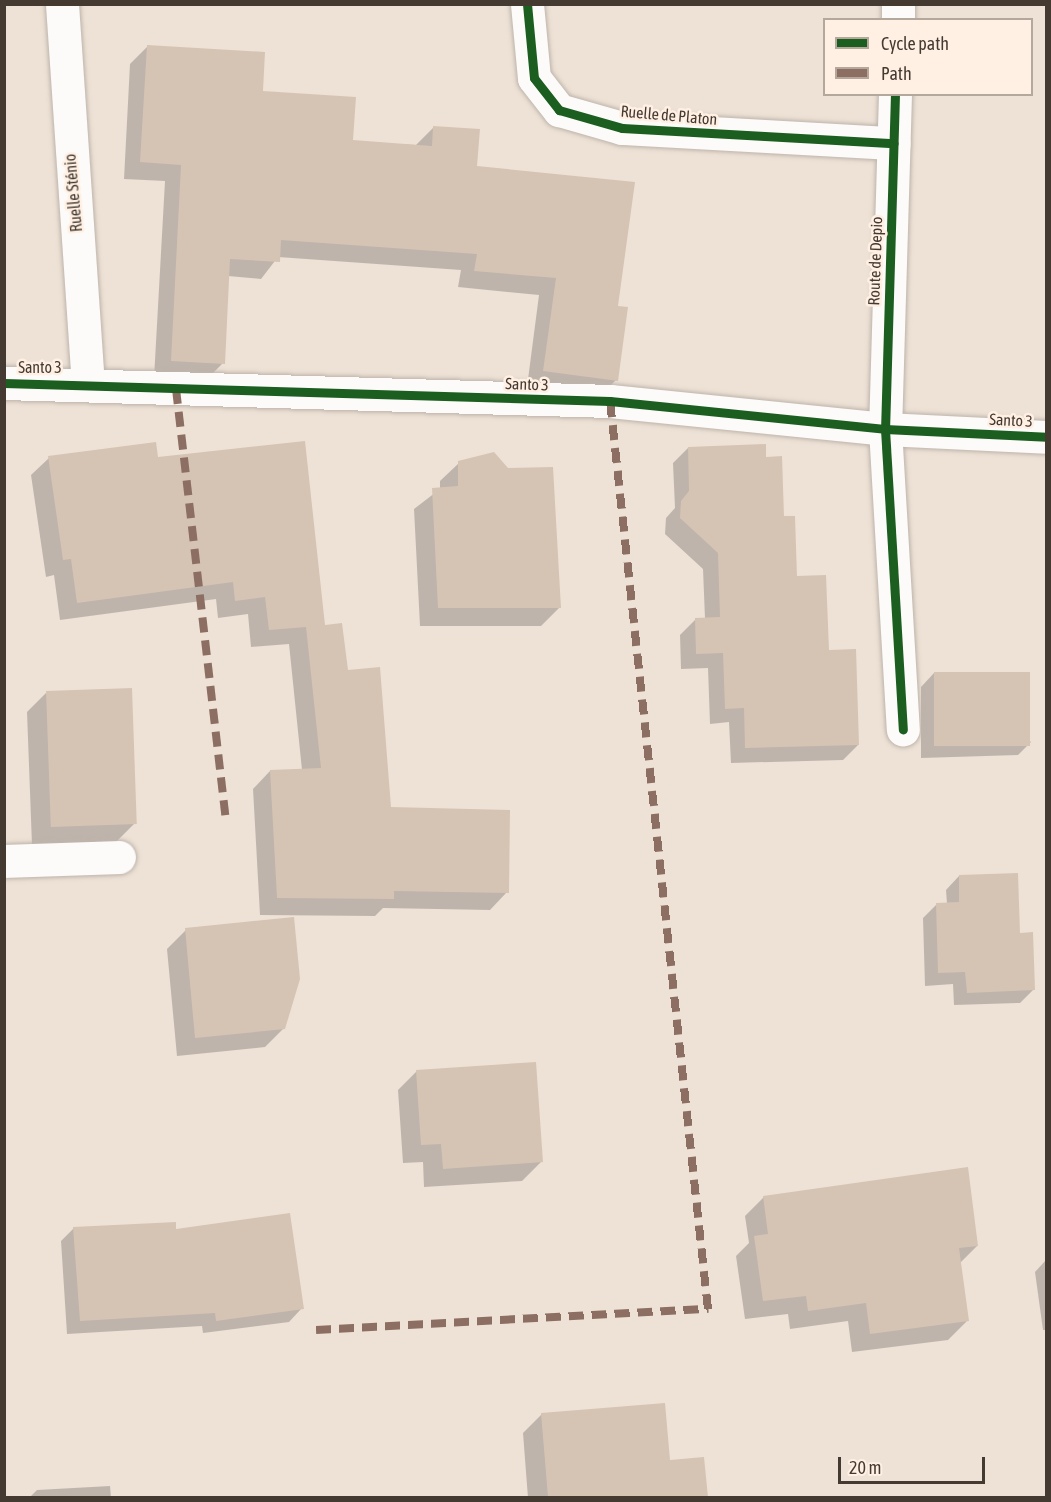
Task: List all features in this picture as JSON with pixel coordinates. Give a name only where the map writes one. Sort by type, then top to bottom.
[{"type":"street","name":"Ruelle Sténio","points":[[62,4],[88,382]]},
{"type":"street","name":"Ruelle de Platon","points":[[527,4],[534,78],[559,110],[622,128],[894,143]]},
{"type":"street","name":"Route de Depio","points":[[895,96],[885,429],[903,729]]},
{"type":"street","name":"Santo 3","points":[[4,383],[88,382],[610,401],[885,429],[1047,437]]},
{"type":"street","points":[[4,861],[119,857]]},
{"type":"building","points":[[147,45],[265,52],[263,91],[356,97],[353,140],[432,146],[433,126],[480,129],[477,166],[635,182],[618,306],[628,307],[618,381],[543,371],[556,278],[474,271],[477,254],[281,240],[280,262],[230,259],[225,364],[171,361],[181,165],[140,162]]},
{"type":"building","points":[[305,441],[325,625],[342,623],[348,670],[380,667],[391,807],[510,810],[509,893],[394,891],[394,899],[277,898],[270,770],[321,768],[306,627],[269,630],[265,597],[235,601],[233,582],[77,603],[71,559],[63,560],[48,456],[156,442],[158,457]]},
{"type":"building","points":[[766,444],[766,457],[782,456],[784,516],[795,516],[797,576],[826,575],[829,650],[856,649],[859,745],[745,748],[744,708],[725,709],[723,653],[696,654],[695,618],[720,617],[718,553],[680,518],[681,501],[689,491],[688,447]]},
{"type":"building","points":[[494,452],[508,468],[553,467],[561,608],[438,608],[432,488],[458,486],[458,461]]},
{"type":"building","points":[[934,672],[1030,672],[1030,746],[934,746]]},
{"type":"building","points":[[132,688],[137,824],[51,827],[46,691]]},
{"type":"building","points":[[1018,873],[1020,933],[1033,932],[1035,990],[967,993],[965,972],[938,973],[936,903],[959,902],[959,875]]},
{"type":"building","points":[[294,917],[300,979],[285,1029],[195,1038],[185,928]]},
{"type":"building","points":[[536,1062],[543,1162],[443,1169],[441,1144],[421,1145],[416,1070]]},
{"type":"building","points":[[968,1167],[978,1246],[959,1248],[969,1321],[870,1334],[866,1303],[808,1311],[806,1296],[763,1301],[754,1236],[768,1234],[763,1196]]},
{"type":"building","points":[[290,1213],[304,1309],[216,1321],[215,1313],[80,1321],[73,1227],[176,1222],[176,1229]]},
{"type":"building","points":[[665,1403],[670,1460],[704,1457],[708,1497],[548,1497],[541,1413]]},
{"type":"marked path","points":[[176,389],[226,819]]},
{"type":"marked path","points":[[316,1330],[708,1309],[610,401]]},
{"type":"cycle path","points":[[527,4],[534,78],[559,110],[622,128],[894,143]]},
{"type":"cycle path","points":[[895,96],[885,429],[903,729]]},
{"type":"cycle path","points":[[4,383],[610,401],[885,429],[1046,437]]}]
